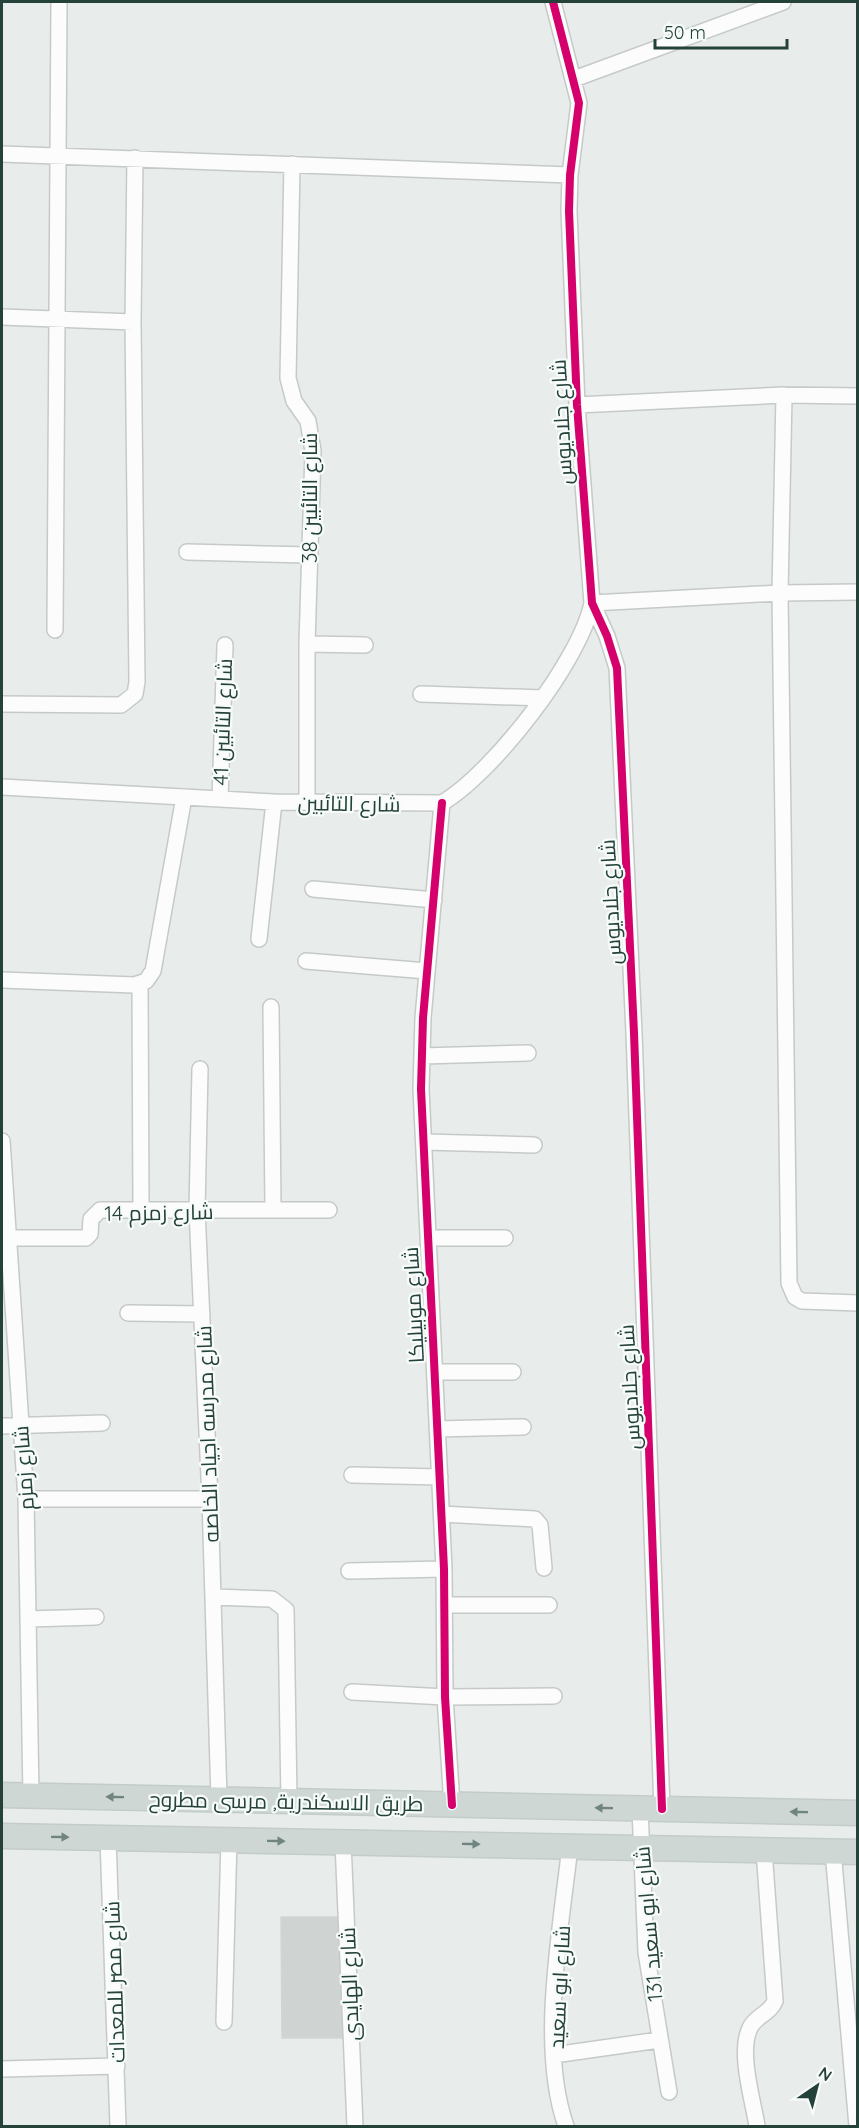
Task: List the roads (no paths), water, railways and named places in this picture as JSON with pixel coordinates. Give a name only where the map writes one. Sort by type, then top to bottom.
[{"type":"main road","name":"طريق الاسكندرية, مرسى مطروح","points":[[2,1795],[858,1813]]},
{"type":"main road","points":[[707,1810],[708,1849]]},
{"type":"main road","name":"طريق الاسكندرية, مرسى مطروح","points":[[2,1836],[858,1852]]},
{"type":"street","points":[[55,630],[59,2]]},
{"type":"street","name":"شارع جلاديوس","points":[[553,2],[574,79],[578,117],[570,175],[577,405],[592,603],[607,636],[617,668],[656,1582],[651,1809]]},
{"type":"street","points":[[574,79],[783,2]]},
{"type":"street","points":[[2,154],[570,175]]},
{"type":"street","points":[[2,704],[121,705],[135,694],[137,682],[133,322],[135,158]]},
{"type":"street","name":"شارع التائبين 38","points":[[292,164],[288,378],[294,400],[308,421],[312,434],[307,644],[307,802]]},
{"type":"street","points":[[2,317],[133,322]]},
{"type":"street","points":[[577,405],[784,395],[858,396]]},
{"type":"street","points":[[784,395],[780,593],[789,1283],[795,1298],[802,1301],[858,1303]]},
{"type":"street","points":[[187,552],[309,555]]},
{"type":"street","points":[[442,803],[455,795],[478,774],[543,698],[580,641],[588,622],[592,603],[780,593],[858,592]]},
{"type":"street","points":[[307,644],[365,645]]},
{"type":"street","name":"شارع التائبين 41","points":[[220,799],[225,645]]},
{"type":"street","points":[[421,694],[543,698]]},
{"type":"street","name":"شارع التائبين","points":[[2,787],[274,802],[442,803]]},
{"type":"street","points":[[141,1210],[140,984],[153,971],[184,797]]},
{"type":"street","points":[[259,939],[274,802]]},
{"type":"street","name":"شارع موبيليكا","points":[[442,803],[422,1056],[452,1805]]},
{"type":"street","points":[[313,889],[434,900]]},
{"type":"street","points":[[306,961],[427,971]]},
{"type":"street","points":[[2,980],[140,984]]},
{"type":"street","points":[[271,1007],[273,1210]]},
{"type":"street","points":[[422,1056],[528,1053]]},
{"type":"street","name":"شارع مدرسه اجياد الخاصه","points":[[200,1069],[197,1210],[210,1499],[219,1799]]},
{"type":"street","points":[[424,1142],[534,1145]]},
{"type":"street","name":"شارع زمزم","points":[[2,1152],[8,1238],[7,1323],[21,1424],[26,1499],[31,1795]]},
{"type":"street","name":"شارع زمزم 14","points":[[8,1238],[84,1238],[90,1234],[93,1215],[100,1210],[329,1210]]},
{"type":"street","points":[[428,1238],[505,1238]]},
{"type":"street","points":[[128,1313],[202,1314]]},
{"type":"street","points":[[435,1372],[513,1372]]},
{"type":"street","points":[[2,1426],[102,1423]]},
{"type":"street","points":[[437,1429],[524,1427]]},
{"type":"street","points":[[352,1475],[440,1477]]},
{"type":"street","points":[[26,1499],[210,1499]]},
{"type":"street","points":[[442,1514],[535,1519],[541,1529],[544,1568]]},
{"type":"street","points":[[349,1571],[444,1569]]},
{"type":"street","points":[[213,1597],[272,1599],[286,1610],[289,1801]]},
{"type":"street","points":[[445,1605],[549,1605]]},
{"type":"street","points":[[28,1619],[96,1617]]},
{"type":"street","points":[[352,1692],[446,1697],[554,1696]]},
{"type":"street","name":"شارع ابو سعيد 131","points":[[651,1809],[641,1848],[646,1952],[669,2092]]},
{"type":"street","name":"شارع مصر للمعدات","points":[[108,1838],[118,2127]]},
{"type":"street","points":[[224,2022],[229,1840]]},
{"type":"street","name":"شارع الهايدى","points":[[343,1842],[355,2127]]},
{"type":"street","name":"شارع ابو سعيد","points":[[566,2127],[554,2055],[559,1953],[570,1846]]},
{"type":"street","points":[[757,2127],[745,2040],[751,2026],[768,2013],[775,2001],[764,1850]]},
{"type":"street","points":[[833,1851],[857,2127]]},
{"type":"street","points":[[554,2055],[659,2040]]},
{"type":"street","points":[[2,2069],[117,2066]]}]
